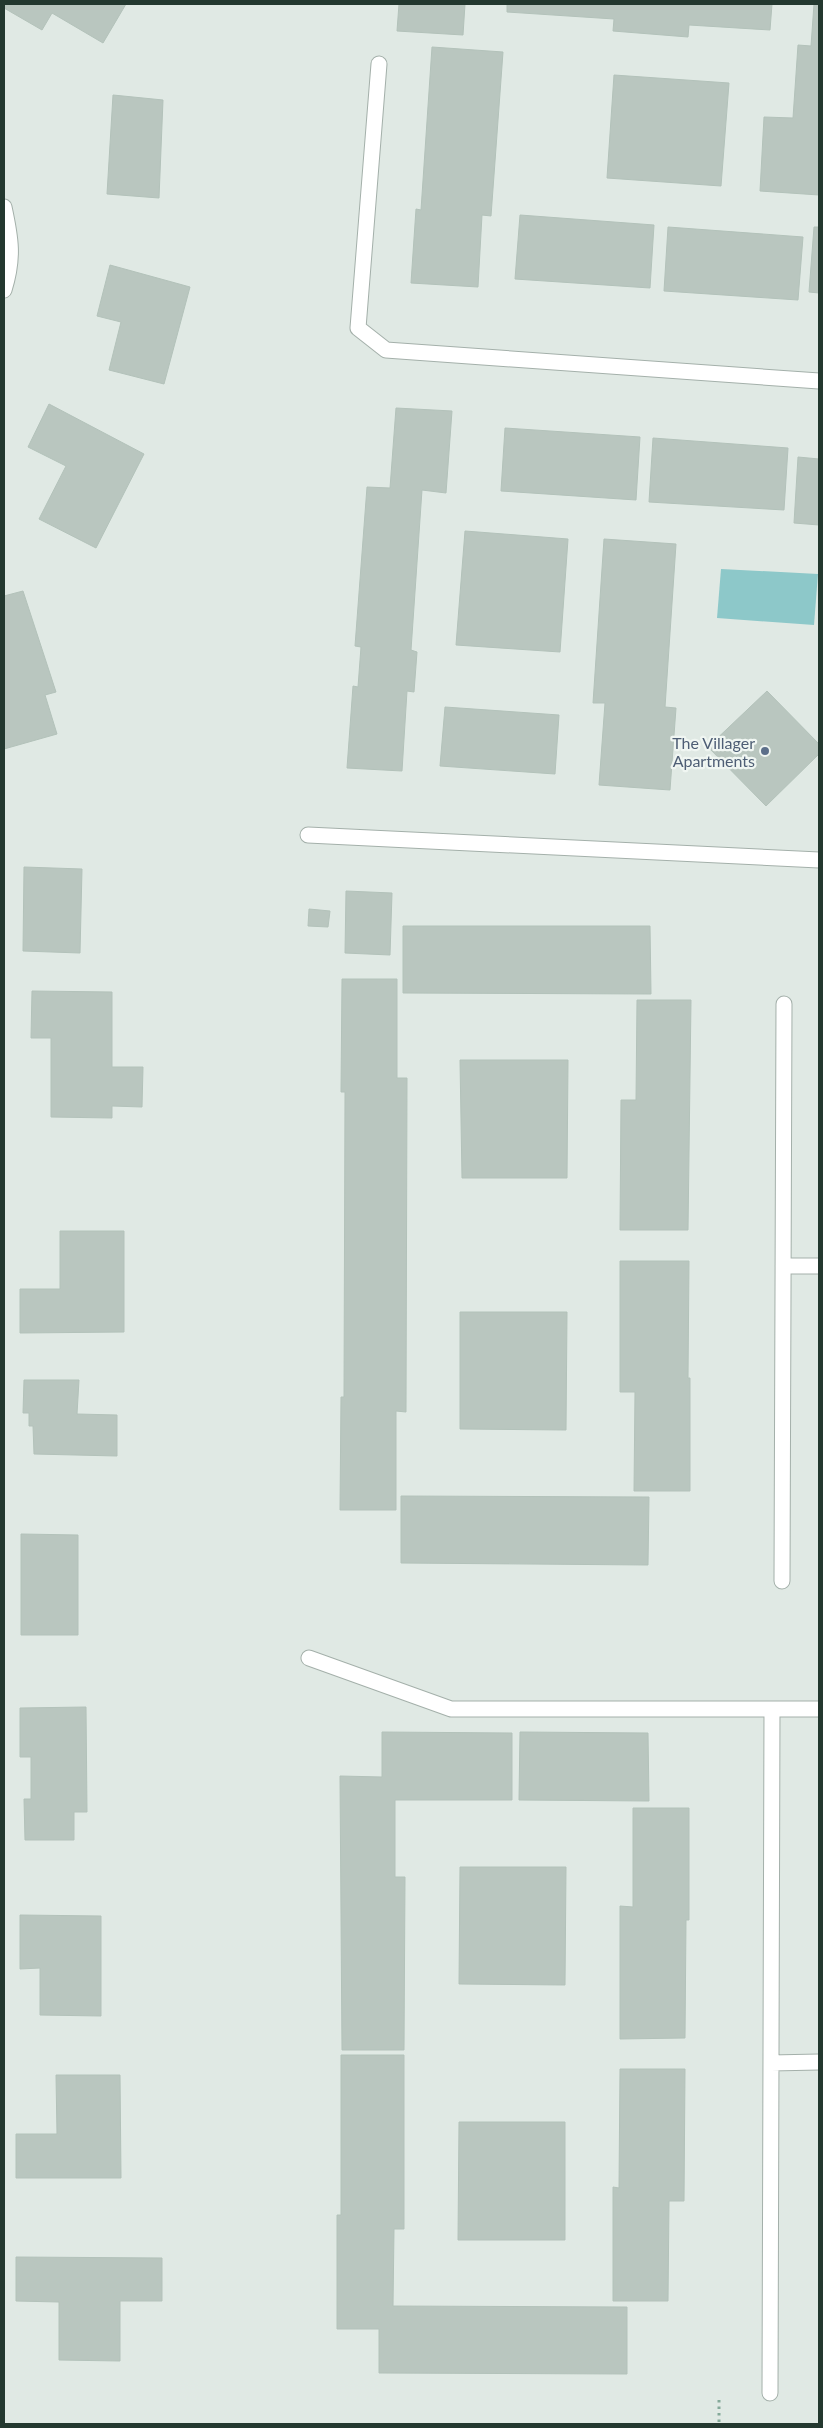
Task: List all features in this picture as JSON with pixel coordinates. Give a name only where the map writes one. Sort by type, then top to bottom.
[{"type":"street","points":[[379,64],[358,328],[386,350],[819,381]]},
{"type":"street","points":[[4,207],[11,240],[9,273],[4,290]]},
{"type":"street","points":[[308,835],[819,860]]},
{"type":"street","points":[[782,1581],[784,1004]]},
{"type":"street","points":[[783,1266],[819,1266]]},
{"type":"street","points":[[309,1658],[451,1709],[819,1709]]},
{"type":"street","points":[[770,2393],[772,1709]]},
{"type":"street","points":[[771,2063],[819,2062]]},
{"type":"path","points":[[718,2422],[719,2397]]},
{"type":"water","points":[[721,569],[818,574],[814,625],[717,618]]},
{"type":"building","points":[[4,4],[126,4],[103,43],[52,13],[42,30],[4,8]]},
{"type":"building","points":[[399,4],[465,4],[463,35],[397,31]]},
{"type":"building","points":[[507,4],[772,4],[770,30],[689,25],[688,37],[613,31],[614,19],[507,12]]},
{"type":"building","points":[[814,4],[819,4],[819,195],[760,191],[764,117],[793,118],[798,45],[811,46]]},
{"type":"building","points":[[432,47],[503,52],[491,216],[482,215],[478,287],[411,283],[416,209],[421,210]]},
{"type":"building","points":[[614,75],[729,83],[721,186],[607,178]]},
{"type":"building","points":[[113,95],[163,100],[159,198],[107,194]]},
{"type":"building","points":[[520,215],[654,225],[650,288],[515,279]]},
{"type":"building","points":[[668,227],[803,237],[798,300],[664,291]]},
{"type":"building","points":[[814,227],[819,227],[819,293],[809,292]]},
{"type":"building","points":[[110,265],[190,287],[164,384],[109,370],[121,322],[97,316]]},
{"type":"building","points":[[49,404],[144,454],[96,548],[39,519],[66,466],[28,447]]},
{"type":"building","points":[[396,408],[452,411],[446,493],[422,490],[411,650],[417,652],[414,692],[407,691],[402,771],[347,768],[353,686],[358,687],[361,647],[355,646],[367,487],[390,488]]},
{"type":"building","points":[[505,428],[640,437],[636,500],[501,491]]},
{"type":"building","points":[[653,438],[788,448],[784,510],[649,502]]},
{"type":"building","points":[[798,457],[819,459],[819,525],[794,523]]},
{"type":"building","points":[[465,531],[568,539],[560,652],[456,645]]},
{"type":"building","points":[[604,539],[676,544],[665,707],[676,708],[670,790],[599,785],[605,703],[593,703]]},
{"type":"building","points":[[23,591],[56,692],[45,695],[57,734],[4,749],[4,596]]},
{"type":"building","name":"The Villager Apartments","points":[[767,691],[819,744],[819,754],[766,806],[708,747]]},
{"type":"building","points":[[445,707],[559,715],[555,774],[440,766]]},
{"type":"building","points":[[24,867],[82,869],[80,953],[23,951]]},
{"type":"building","points":[[346,891],[392,893],[390,955],[345,953]]},
{"type":"building","points":[[309,909],[330,911],[328,927],[308,926]]},
{"type":"building","points":[[403,926],[650,926],[651,994],[403,993]]},
{"type":"building","points":[[342,979],[397,979],[397,1078],[407,1078],[406,1412],[396,1411],[396,1510],[340,1510],[341,1397],[344,1397],[345,1092],[341,1092]]},
{"type":"building","points":[[32,991],[112,992],[112,1067],[143,1067],[142,1107],[112,1106],[112,1118],[51,1117],[51,1038],[31,1038]]},
{"type":"building","points":[[637,1000],[691,1000],[688,1230],[620,1230],[621,1100],[636,1100]]},
{"type":"building","points":[[460,1060],[568,1060],[567,1178],[462,1178]]},
{"type":"building","points":[[60,1231],[124,1231],[124,1332],[20,1333],[20,1289],[60,1289]]},
{"type":"building","points":[[620,1261],[689,1261],[688,1378],[690,1378],[690,1491],[634,1491],[635,1392],[620,1392]]},
{"type":"building","points":[[460,1312],[567,1312],[566,1430],[460,1429]]},
{"type":"building","points":[[24,1380],[79,1380],[77,1414],[117,1415],[117,1456],[34,1454],[33,1426],[29,1426],[29,1413],[23,1413]]},
{"type":"building","points":[[401,1496],[649,1497],[648,1565],[401,1563]]},
{"type":"building","points":[[21,1534],[78,1535],[78,1635],[21,1635]]},
{"type":"building","points":[[86,1707],[87,1812],[74,1812],[74,1840],[25,1840],[24,1799],[31,1799],[31,1757],[20,1757],[20,1708]]},
{"type":"building","points":[[382,1732],[512,1733],[512,1800],[395,1800],[395,1877],[405,1877],[404,2050],[342,2050],[340,1776],[382,1777]]},
{"type":"building","points":[[520,1732],[648,1733],[649,1801],[519,1800]]},
{"type":"building","points":[[633,1808],[689,1808],[689,1920],[686,1920],[685,2038],[620,2039],[620,1906],[633,1907]]},
{"type":"building","points":[[460,1867],[566,1867],[565,1985],[459,1984]]},
{"type":"building","points":[[20,1915],[101,1916],[101,2016],[40,2015],[40,1968],[20,1969]]},
{"type":"building","points":[[341,2055],[404,2055],[404,2229],[394,2229],[393,2306],[627,2307],[627,2374],[379,2373],[379,2329],[337,2329],[337,2215],[341,2215]]},
{"type":"building","points":[[620,2069],[685,2069],[684,2201],[669,2201],[668,2301],[613,2301],[613,2187],[619,2188]]},
{"type":"building","points":[[56,2075],[120,2075],[121,2178],[16,2178],[16,2134],[57,2134]]},
{"type":"building","points":[[459,2122],[565,2122],[565,2240],[458,2240]]},
{"type":"building","points":[[16,2257],[162,2258],[162,2301],[120,2301],[120,2361],[59,2360],[59,2302],[16,2301]]},
{"type":"place","name":"The Villager Apartments","points":[[765,751]]}]
